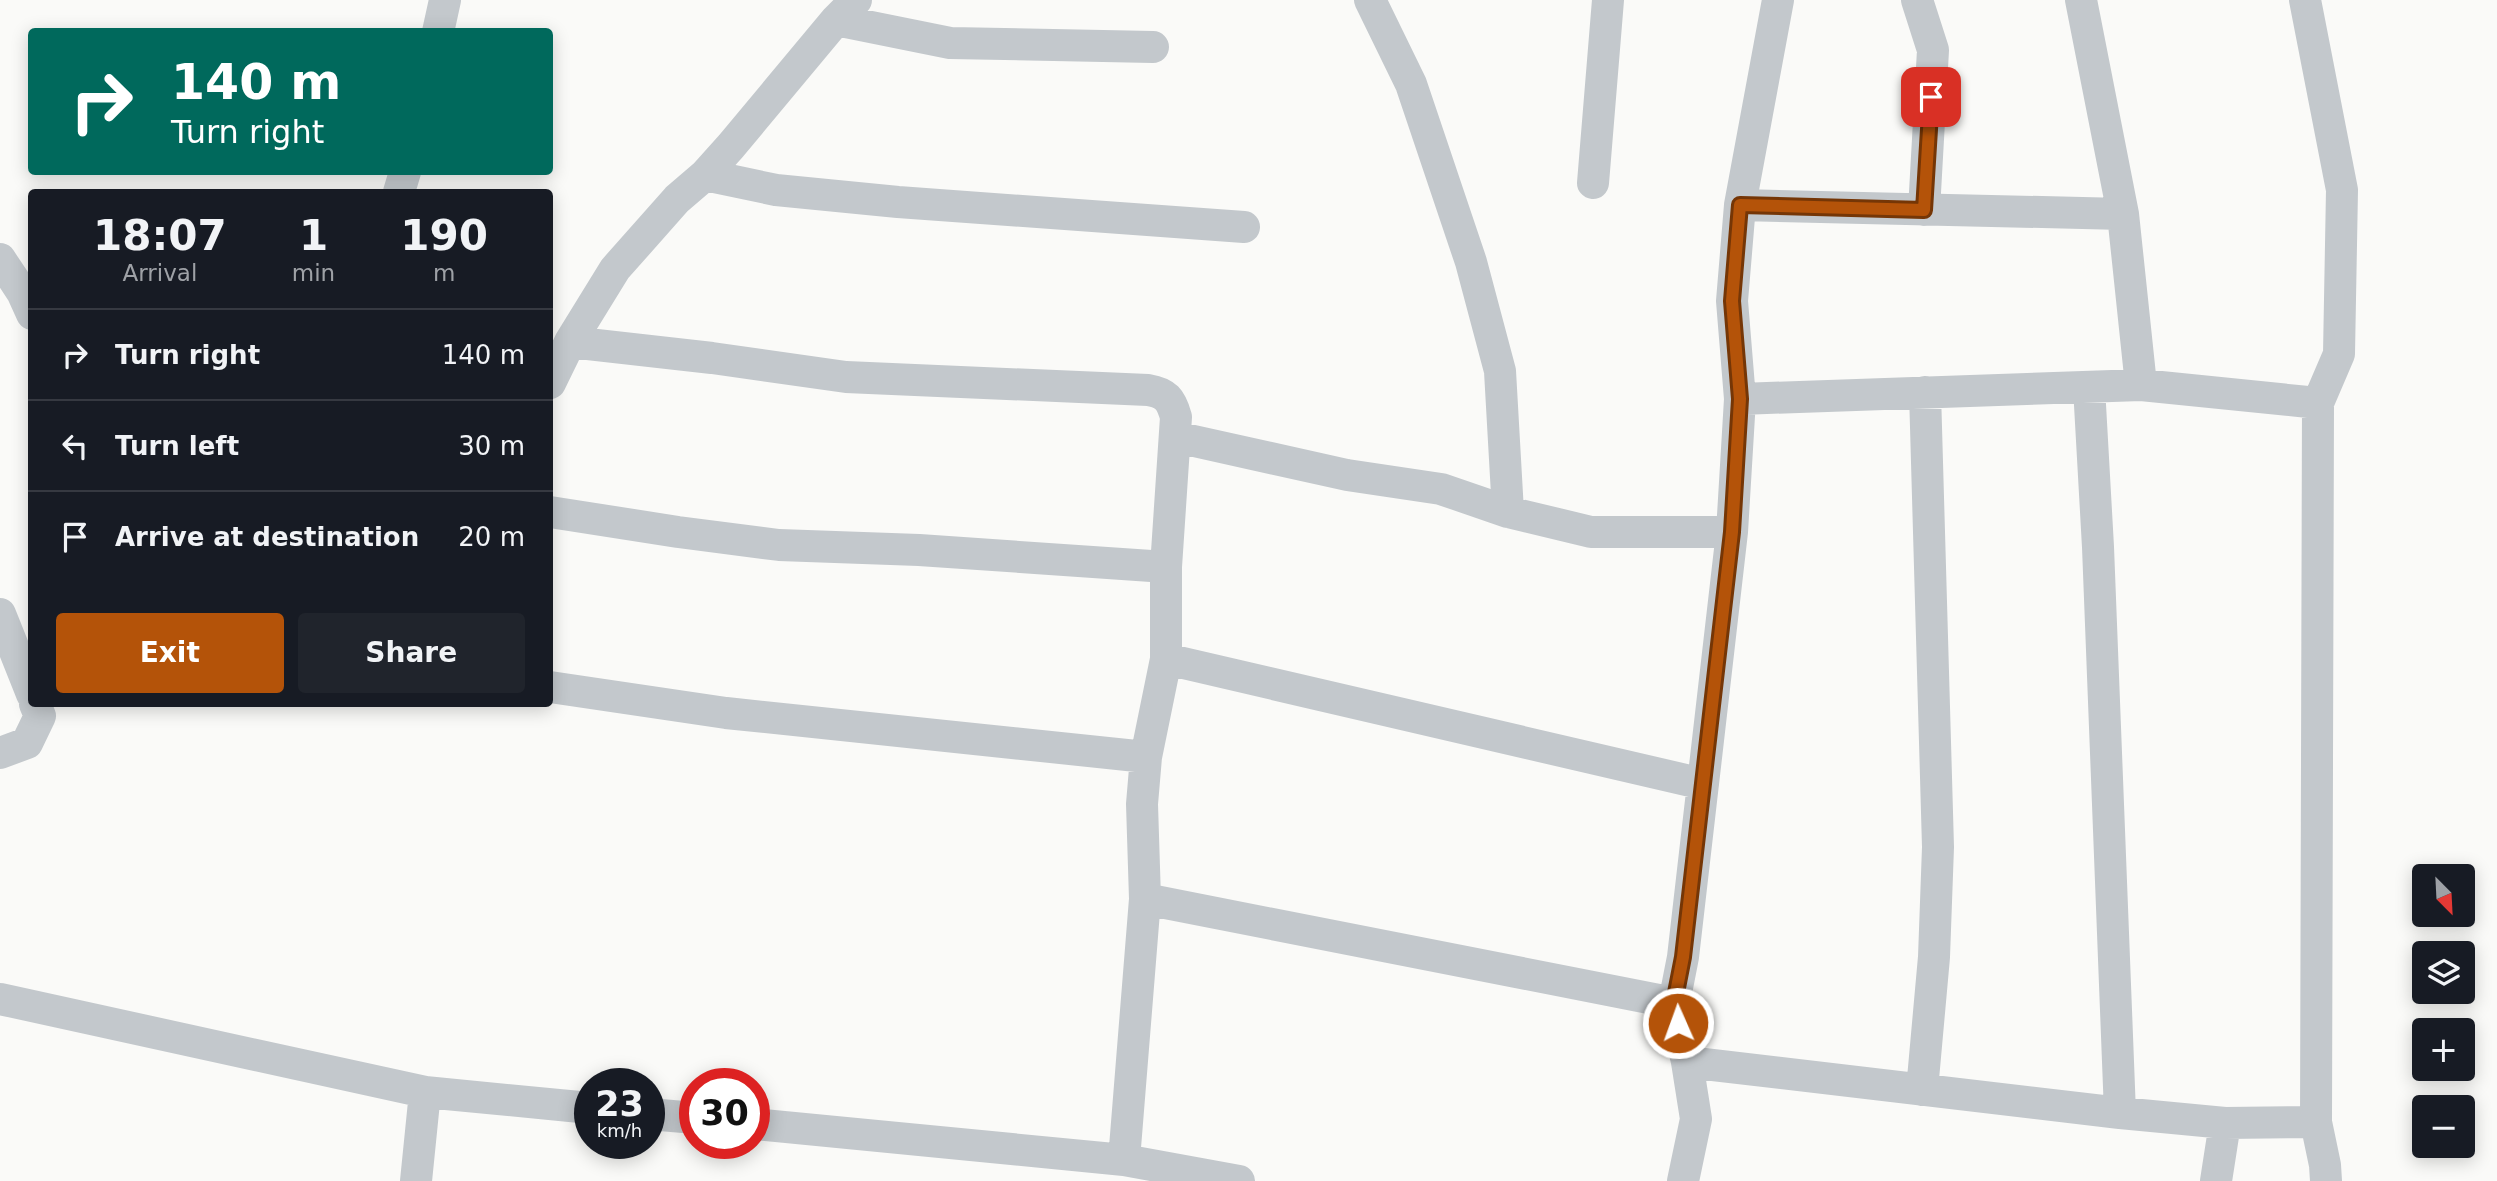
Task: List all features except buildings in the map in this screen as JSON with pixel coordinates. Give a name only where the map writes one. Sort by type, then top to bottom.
[{"type":"street","points":[[439,28],[445,0]]},
{"type":"street","points":[[1370,0],[1411,84],[1471,262],[1500,371],[1508,512]]},
{"type":"street","points":[[1593,183],[1608,0]]},
{"type":"street","points":[[1683,1181],[1696,1119],[1674,1003],[1683,957],[1732,532],[1740,399],[1732,301],[1740,205],[1779,0]]},
{"type":"street","points":[[1917,0],[1933,50],[1924,210]]},
{"type":"street","points":[[2081,0],[2123,214],[2141,385]]},
{"type":"street","points":[[2305,0],[2342,190],[2339,354],[2318,403],[2316,1122],[2326,1181]]},
{"type":"street","points":[[553,377],[570,342],[615,269],[677,199],[705,175],[846,10],[950,43],[1153,47]]},
{"type":"street","points":[[705,175],[776,190],[898,202],[1244,227]]},
{"type":"street","points":[[1740,205],[2123,214]]},
{"type":"street","points":[[0,259],[28,298]]},
{"type":"street","points":[[570,342],[846,377],[1148,390],[1163,393],[1171,401],[1177,417],[1166,567],[1166,659],[1146,757],[1142,804],[1144,899],[1124,1160]]},
{"type":"street","points":[[1740,399],[2141,385],[2318,403]]},
{"type":"street","points":[[2089,387],[2098,547],[2120,1113]]},
{"type":"street","points":[[1922,1090],[1934,957],[1938,847],[1925,392]]},
{"type":"street","points":[[1176,437],[1347,475],[1441,489],[1508,512],[1591,532],[1732,532]]},
{"type":"street","points":[[553,512],[779,544],[919,550],[1166,567]]},
{"type":"street","points":[[0,614],[28,684]]},
{"type":"street","points":[[1166,659],[1703,784]]},
{"type":"street","points":[[553,687],[726,713],[1146,757]]},
{"type":"street","points":[[0,753],[27,743],[40,716],[36,707]]},
{"type":"street","points":[[1144,899],[1674,1003]]},
{"type":"street","points":[[0,999],[425,1092],[574,1106]]},
{"type":"street","points":[[1687,1062],[2120,1113],[2225,1123],[2316,1122]]},
{"type":"street","points":[[416,1181],[425,1092]]},
{"type":"street","points":[[2216,1181],[2225,1123]]},
{"type":"street","points":[[770,1126],[1124,1160],[1239,1181]]},
{"type":"route","points":[[1678,1023],[1674,1003],[1683,957],[1732,532],[1740,399],[1732,301],[1740,205],[1924,210],[1931,97]]}]
